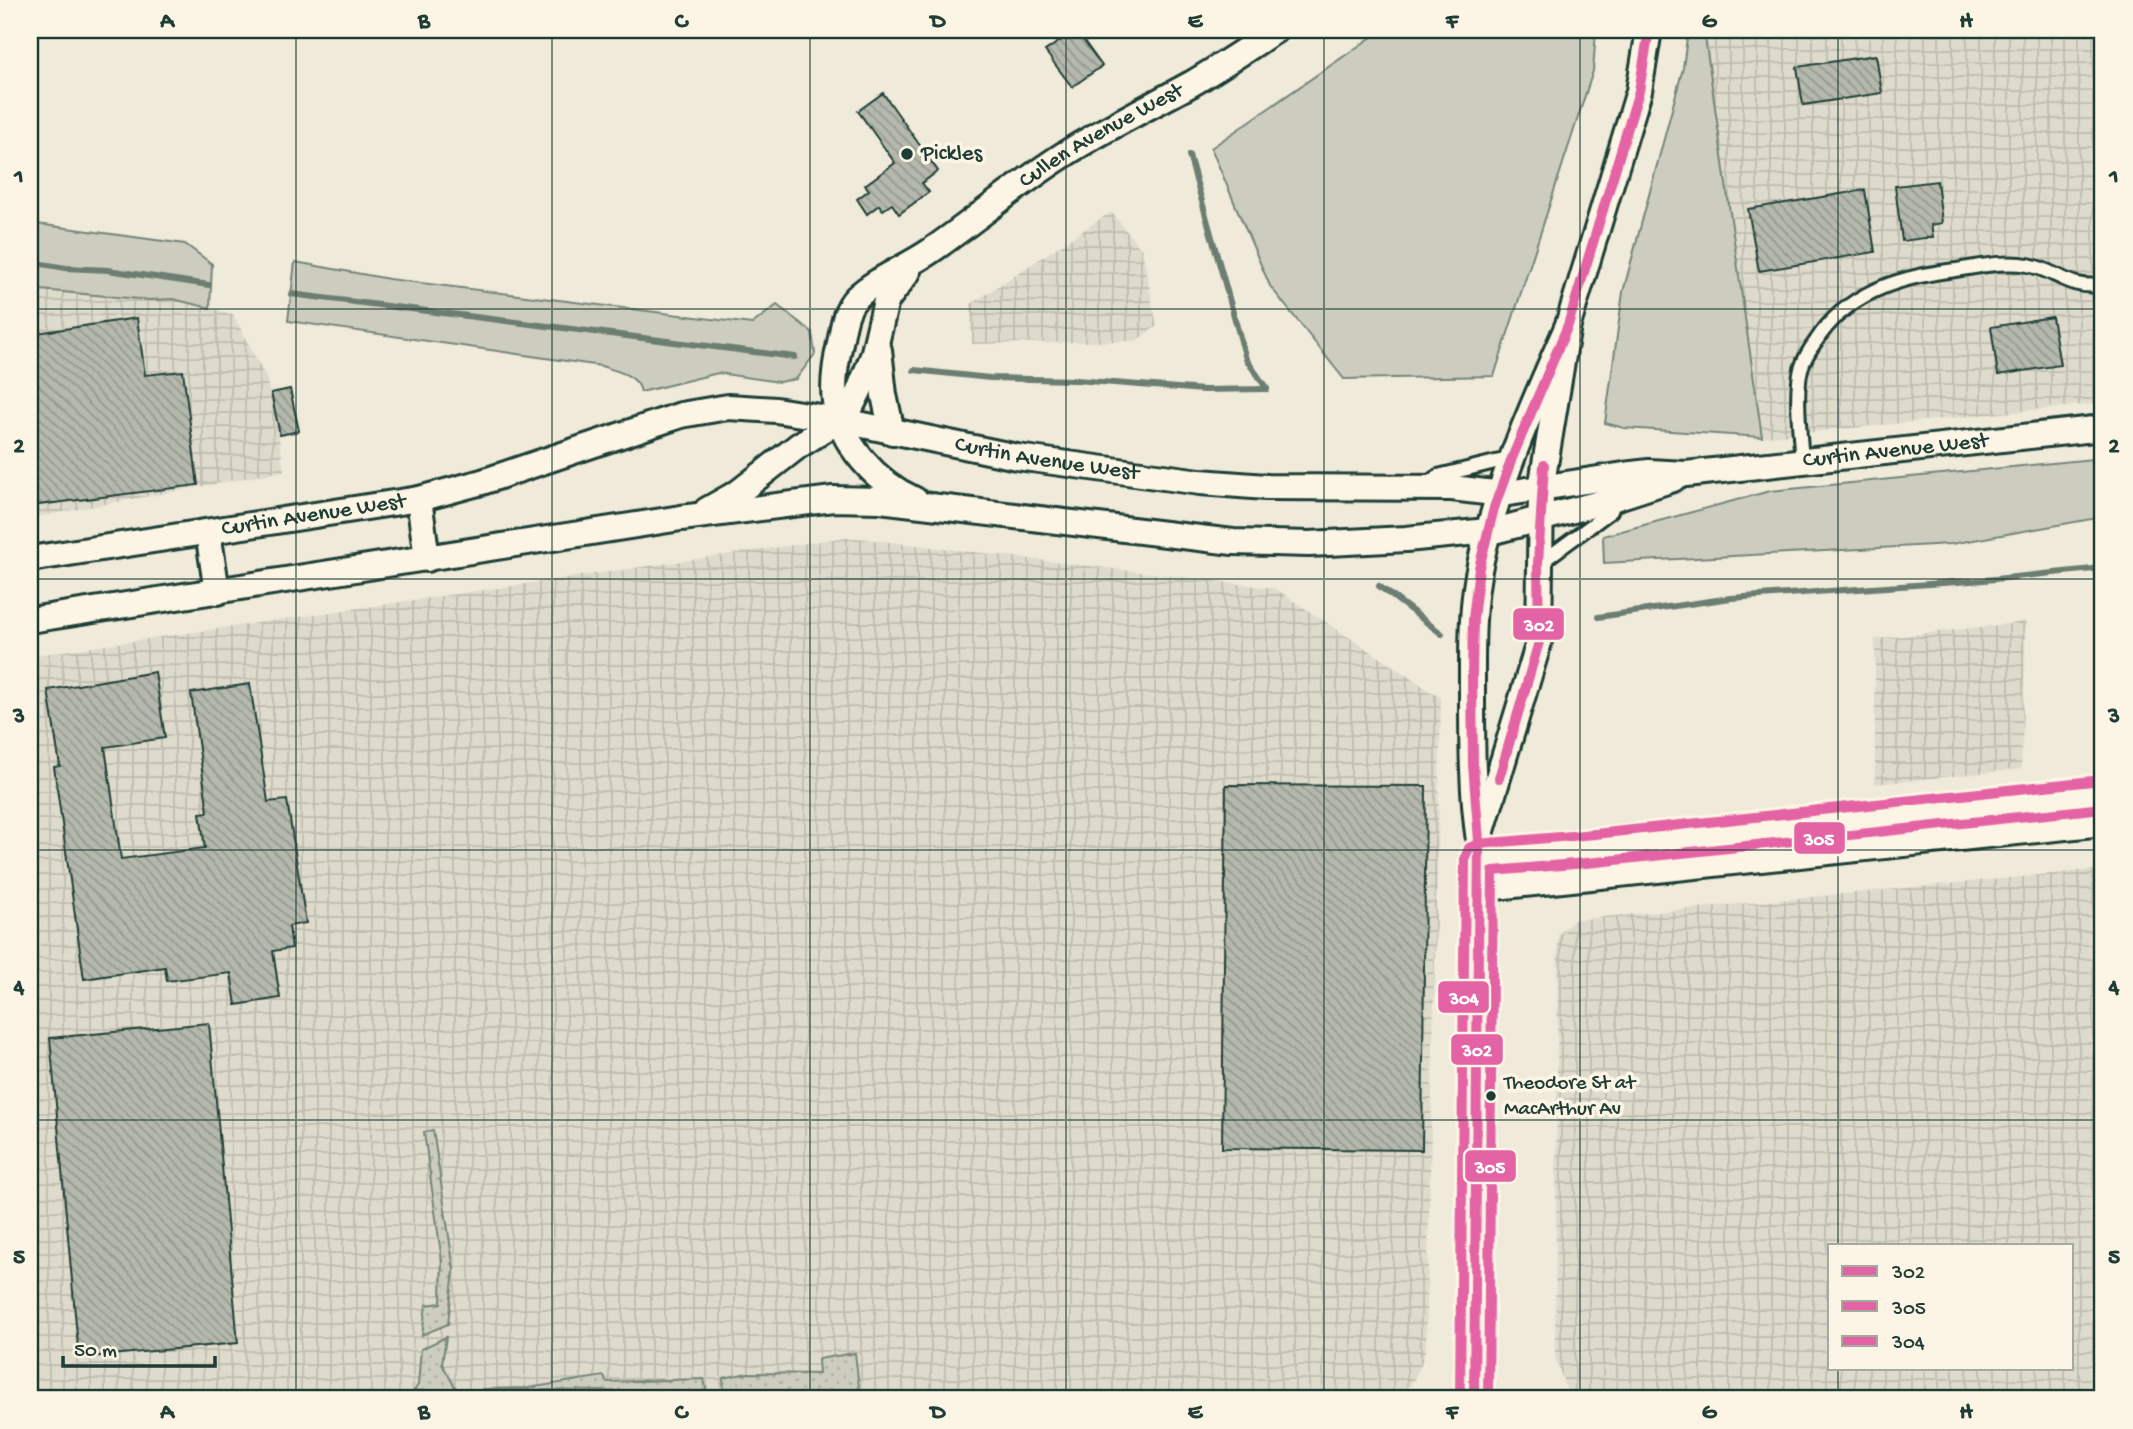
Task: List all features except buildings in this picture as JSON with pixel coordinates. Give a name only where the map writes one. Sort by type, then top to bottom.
[{"type":"street","name":"Cullen Avenue West","points":[[931,506],[903,495],[873,472],[855,449],[839,420],[834,397],[838,351],[848,311],[856,299],[932,250],[999,199],[1068,152],[1214,70],[1276,30]]},
{"type":"street","points":[[1474,1399],[1479,850],[1473,765],[1473,619],[1479,568],[1499,494],[1512,458],[1568,325],[1639,91],[1649,30]]},
{"type":"street","name":"Cullen Avenue West","points":[[681,518],[728,499],[798,446],[839,420],[850,408],[859,391],[890,293],[932,250]]},
{"type":"street","points":[[881,325],[879,362],[887,417],[892,432]]},
{"type":"street","points":[[1479,850],[1538,647],[1541,489],[1568,325]]},
{"type":"street","name":"Curtin Avenue West","points":[[30,559],[419,499],[482,482],[673,418],[715,408],[759,409],[839,420],[1017,457],[1200,482],[1266,487],[1452,488],[1499,494],[1636,473],[1686,474],[2103,428]]},
{"type":"street","name":"Curtin Avenue West","points":[[30,620],[681,518],[833,499],[866,498],[1233,542],[1260,544],[1367,541],[1488,531],[1540,520],[1654,487],[1686,474]]},
{"type":"street","name":"Curtin Avenue West","points":[[419,499],[427,559]]},
{"type":"street","name":"Curtin Avenue West","points":[[208,533],[217,592]]},
{"type":"street","points":[[1479,850],[1609,847],[2103,794]]},
{"type":"street","points":[[1478,889],[2103,824]]},
{"type":"lane","points":[[1802,460],[1799,427],[1801,370],[1808,352],[1821,332],[1857,298],[1885,285],[1928,274],[2005,264],[2028,265],[2051,272],[2078,286],[2099,285],[2103,317]]},
{"type":"lane","points":[[1423,488],[1438,476],[1512,458]]},
{"type":"lane","points":[[1538,564],[1611,511],[1616,497]]},
{"type":"path","points":[[30,1398],[147,1399]]},
{"type":"shaded area","points":[[1382,30],[1596,30],[1593,71],[1494,376],[1344,379],[1270,286],[1211,148]]},
{"type":"shaded area","points":[[1688,30],[1704,30],[1762,437],[1624,428],[1605,423],[1623,292],[1683,68]]},
{"type":"shaded area","points":[[1704,30],[2103,30],[2103,403],[1762,437]]},
{"type":"shaded area","points":[[1111,212],[1142,250],[1157,326],[1136,341],[972,344],[971,304]]},
{"type":"shaded area","points":[[30,223],[185,244],[212,264],[210,308],[173,299],[150,300],[30,289]]},
{"type":"shaded area","points":[[295,262],[389,279],[752,324],[777,305],[812,332],[815,354],[796,379],[779,382],[718,373],[641,392],[631,377],[601,366],[288,321]]},
{"type":"shaded area","points":[[30,289],[150,300],[173,299],[233,314],[266,378],[275,412],[284,471],[30,518]]},
{"type":"shaded area","points":[[2103,458],[2103,517],[1951,544],[1604,563],[1603,536],[1770,491]]},
{"type":"shaded area","points":[[848,537],[1274,588],[1441,698],[1426,1347],[1420,1368],[1410,1386],[1369,1398],[1197,1396],[1164,1399],[146,1399],[30,1393],[30,656]]},
{"type":"shaded area","points":[[2026,622],[2021,769],[1875,784],[1875,639]]},
{"type":"shaded area","points":[[2103,869],[2103,1399],[1575,1399],[1565,1387],[1555,1356],[1558,935],[1574,920]]},
{"type":"shaded area","points":[[433,1130],[454,1270],[448,1324],[422,1335],[426,1305],[441,1303],[442,1261],[424,1132]]},
{"type":"shaded area","points":[[446,1337],[442,1364],[458,1392],[414,1391],[418,1385],[421,1349]]},
{"type":"shaded area","points":[[855,1353],[860,1395],[724,1393],[723,1378],[748,1373],[819,1374],[818,1359]]},
{"type":"shaded area","points":[[604,1376],[606,1382],[704,1379],[707,1393],[481,1389],[528,1388]]},
{"type":"waterway","points":[[1189,155],[1246,359],[1267,389]]},
{"type":"waterway","points":[[30,262],[209,285]]},
{"type":"waterway","points":[[291,294],[795,357]]},
{"type":"waterway","points":[[914,370],[990,378],[1076,380],[1204,390],[1267,389]]},
{"type":"waterway","points":[[1598,617],[1731,598],[1985,580],[2103,568]]},
{"type":"waterway","points":[[1379,586],[1442,634]]},
{"type":"transit line","name":"302","points":[[1474,1399],[1479,841],[1473,765],[1472,675],[1473,619],[1479,568],[1494,508],[1512,458],[1568,325],[1639,91],[1649,30]]},
{"type":"transit line","name":"302","points":[[1499,778],[1539,642],[1538,564],[1544,465]]},
{"type":"transit line","name":"304","points":[[1460,1399],[1465,858],[1469,848],[1478,844],[2102,780]]},
{"type":"transit line","name":"305","points":[[1488,1399],[1493,871],[2103,808]]},
{"type":"place","name":"Pickles","points":[[907,154]]},
{"type":"place","name":"Theodore St at MacArthur Av","points":[[1491,1096]]}]
